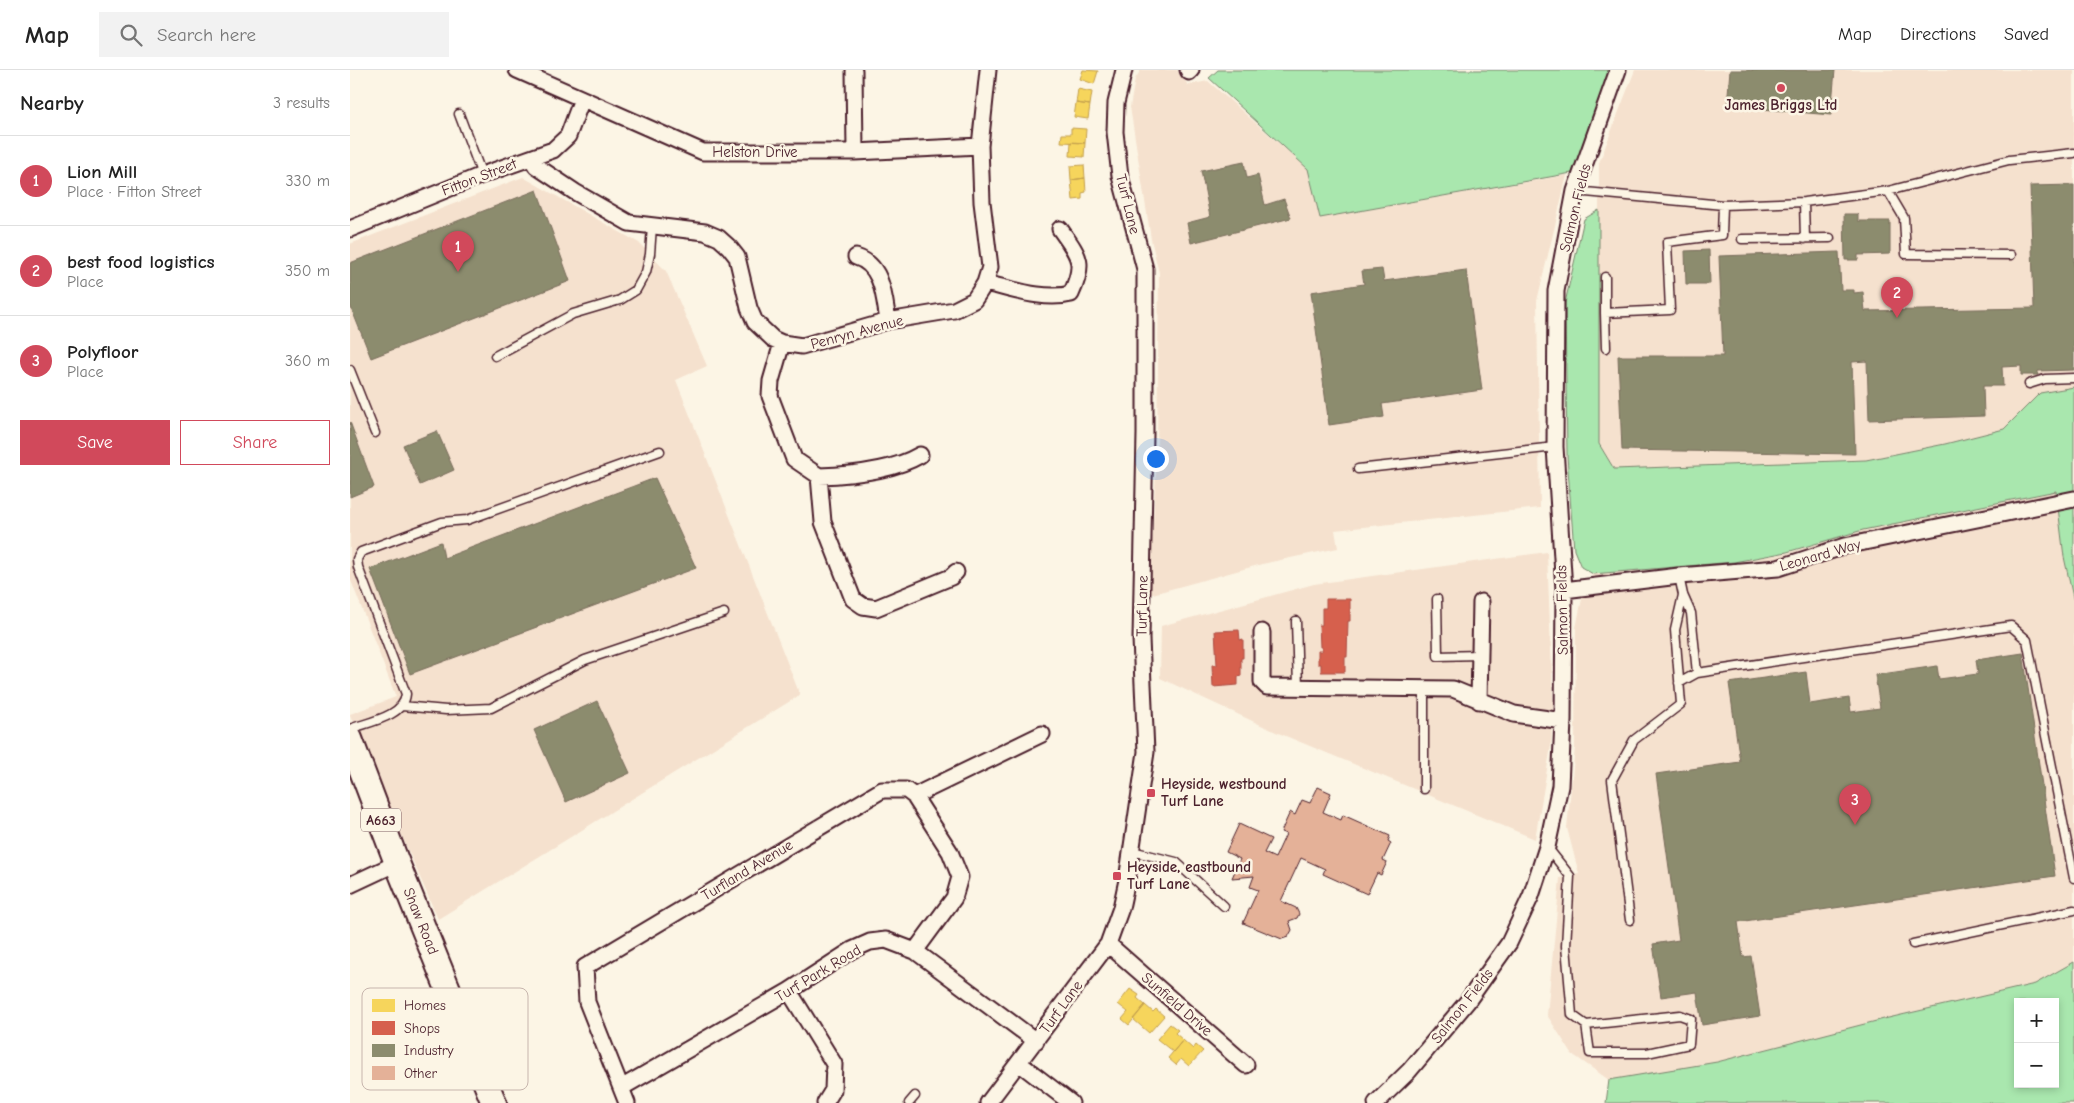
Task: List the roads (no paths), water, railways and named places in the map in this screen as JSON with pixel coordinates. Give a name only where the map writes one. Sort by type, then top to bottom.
[{"type":"main road","name":"Shaw Road","points":[[350,739],[397,863],[448,988]]},
{"type":"main road","name":"Shaw Road","points":[[489,1090],[494,1103]]},
{"type":"street","name":"Helston Drive","points":[[517,70],[703,152],[855,152],[980,146]]},
{"type":"street","points":[[854,70],[855,152]]},
{"type":"street","name":"Penryn Avenue","points":[[531,158],[536,166],[590,201],[629,223],[706,232],[719,238],[737,257],[749,308],[755,322],[766,335],[782,343],[802,346],[888,321],[954,310],[974,300],[985,283],[990,267],[982,202],[980,146],[988,70]]},
{"type":"street","name":"Turf Lane","points":[[988,1103],[1036,1042],[1108,944],[1121,908],[1132,851],[1146,752],[1141,639],[1145,269],[1120,176],[1115,132],[1116,103],[1124,70]]},
{"type":"street","name":"Salmon Fields","points":[[1376,1103],[1409,1071],[1468,1002],[1509,943],[1531,896],[1547,847],[1560,786],[1563,721],[1564,590],[1555,448],[1556,291],[1576,191],[1618,70]]},
{"type":"street","name":"Fitton Street","points":[[351,226],[482,175],[553,150],[568,136],[582,99]]},
{"type":"street","points":[[985,283],[1034,294],[1060,297],[1071,294],[1079,276],[1078,256],[1060,229]]},
{"type":"street","points":[[856,257],[864,259],[878,272],[888,321]]},
{"type":"street","points":[[782,343],[771,381],[770,396],[794,458],[819,476],[841,475],[906,463],[920,455]]},
{"type":"street","points":[[819,476],[823,522],[857,603],[876,608],[951,577],[956,572]]},
{"type":"street","name":"Leonard Way","points":[[1564,590],[1679,576],[1778,568],[1845,546],[2074,499]]},
{"type":"street","points":[[1479,701],[1481,602]]},
{"type":"street","points":[[1262,632],[1262,682],[1267,687],[1424,687],[1453,689],[1514,714],[1563,721]]},
{"type":"street","points":[[915,951],[954,898],[960,877],[950,852],[914,796],[1042,734]]},
{"type":"street","name":"Turfland Avenue","points":[[627,1103],[586,1002],[585,968],[882,790],[906,790],[914,796]]},
{"type":"street","points":[[350,885],[397,863]]},
{"type":"street","name":"Turf Park Road","points":[[621,1088],[788,991],[852,950],[870,942],[886,940],[915,951],[1036,1042]]},
{"type":"street","name":"Sunfield Drive","points":[[1108,944],[1246,1065]]},
{"type":"street","points":[[788,991],[834,1064],[833,1090],[825,1103]]},
{"type":"street","points":[[1020,1062],[1071,1103]]},
{"type":"lane","points":[[459,114],[482,175]]},
{"type":"lane","points":[[1576,191],[1723,205],[1804,202],[1888,191],[2009,160],[2074,153]]},
{"type":"lane","points":[[1888,191],[1904,218],[1906,254],[2011,255]]},
{"type":"lane","points":[[1804,202],[1806,239]]},
{"type":"lane","points":[[1606,313],[1670,310],[1667,242],[1722,236],[1723,205]]},
{"type":"lane","points":[[495,356],[573,314],[620,300],[636,290],[646,272],[650,254],[652,226]]},
{"type":"lane","points":[[1742,239],[1830,238]]},
{"type":"lane","points":[[1605,277],[1606,348]]},
{"type":"lane","points":[[350,370],[375,433]]},
{"type":"lane","points":[[2028,384],[2045,379],[2074,378]]},
{"type":"lane","points":[[1358,470],[1555,448]]},
{"type":"lane","points":[[350,729],[387,716],[406,701],[406,694],[358,567],[357,559],[361,552],[442,522],[467,520],[660,451]]},
{"type":"lane","points":[[1679,576],[1683,595],[1691,613],[1697,673]]},
{"type":"lane","points":[[1630,920],[1612,780],[1634,740],[1681,704],[1675,624],[1683,595]]},
{"type":"lane","points":[[1437,599],[1438,656],[1480,655]]},
{"type":"lane","points":[[402,706],[446,710],[491,708],[585,660],[724,613]]},
{"type":"lane","points":[[1296,621],[1298,687]]},
{"type":"lane","points":[[1679,683],[1697,673],[2011,626],[2027,640],[2074,878]]},
{"type":"lane","points":[[1424,687],[1424,789]]},
{"type":"lane","points":[[1547,847],[1570,876],[1566,946],[1572,1014],[1586,1025],[1590,1053],[1647,1053],[1689,1044],[1691,1019],[1680,1015],[1586,1025]]},
{"type":"lane","points":[[1132,851],[1176,862],[1224,906]]},
{"type":"lane","points":[[1912,944],[2074,910]]},
{"type":"lane","points":[[909,1103],[915,1096]]},
{"type":"place","name":"James Briggs Ltd","points":[[1781,88]]},
{"type":"place","name":"Lion Mill","points":[[458,272]]},
{"type":"place","name":"best food logistics","points":[[1897,318]]},
{"type":"place","name":"Heyside, westbound Turf Lane","points":[[1151,793]]},
{"type":"place","name":"Polyfloor","points":[[1855,825]]},
{"type":"place","name":"Heyside, eastbound Turf Lane","points":[[1117,876]]}]
